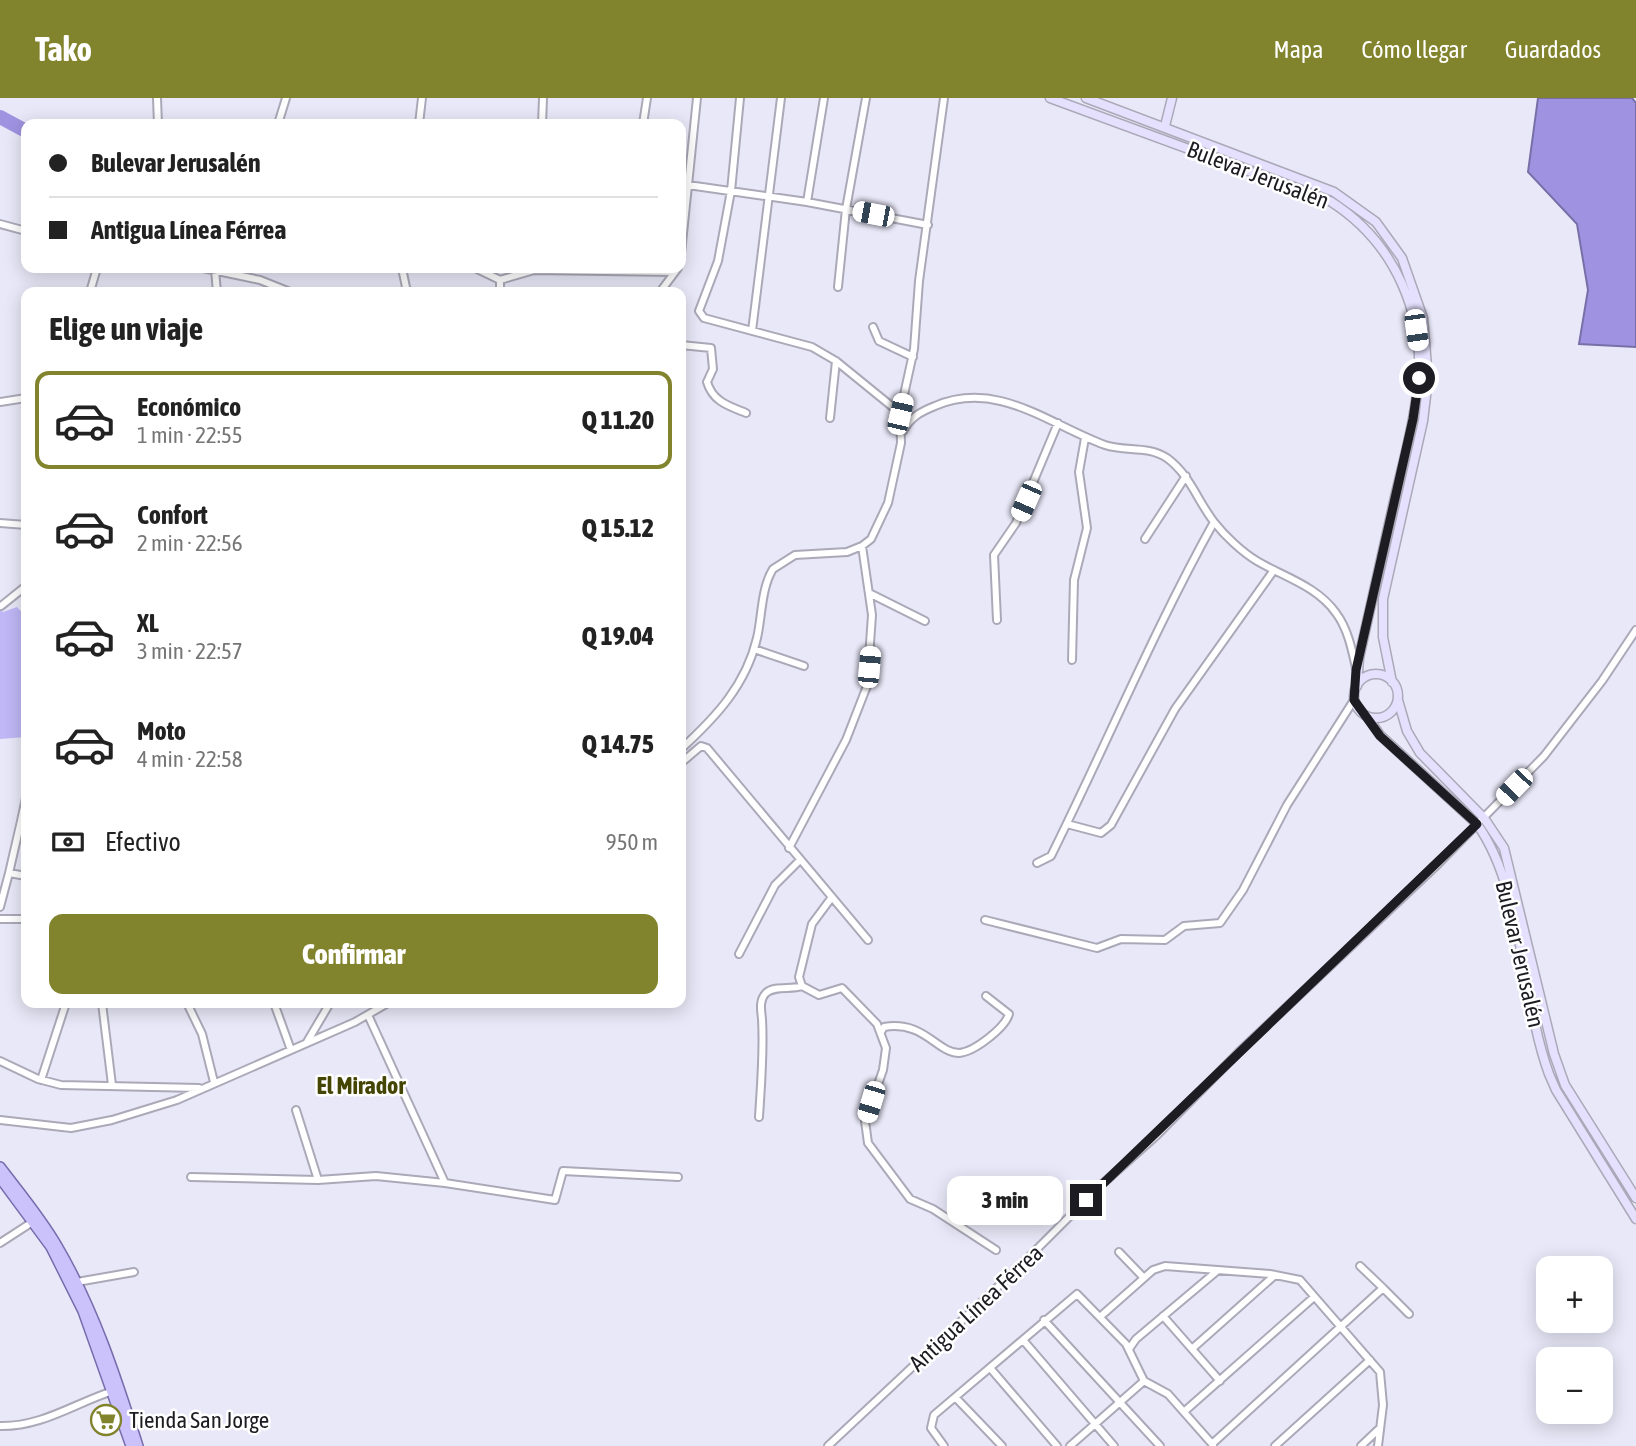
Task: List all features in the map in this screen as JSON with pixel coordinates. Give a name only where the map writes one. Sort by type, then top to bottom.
[{"type":"main road","name":"Bulevar Jerusalén","points":[[1050,98],[1330,201],[1364,225],[1392,262],[1407,298],[1416,330],[1418,392],[1356,670],[1357,685]]},
{"type":"main road","name":"Bulevar Jerusalén","points":[[1086,98],[1165,125],[1349,201],[1387,234],[1411,281],[1426,331],[1428,379],[1423,421],[1382,599],[1383,637],[1392,682]]},
{"type":"main road","points":[[1165,125],[1172,98]]},
{"type":"main road","points":[[1374,675],[1392,682],[1398,700],[1388,715],[1381,718],[1367,716],[1354,700],[1357,685],[1374,675]]},
{"type":"main road","name":"Bulevar Jerusalén","points":[[1398,700],[1407,731],[1420,753],[1480,821],[1508,861],[1554,1054],[1565,1085],[1636,1198]]},
{"type":"main road","name":"Bulevar Jerusalén","points":[[1367,716],[1380,736],[1480,821],[1499,864],[1544,1059],[1553,1082],[1636,1219]]},
{"type":"main road","points":[[0,1167],[77,1282],[103,1340],[138,1446]]},
{"type":"main road","points":[[0,1178],[36,1220],[83,1311],[131,1446]]},
{"type":"street","points":[[157,98],[158,119]]},
{"type":"street","points":[[280,119],[286,98]]},
{"type":"street","points":[[420,119],[422,98]]},
{"type":"street","points":[[542,119],[544,98]]},
{"type":"street","points":[[644,119],[647,98]]},
{"type":"street","points":[[686,172],[697,98]]},
{"type":"street","points":[[740,98],[731,191],[718,261],[699,311],[704,318],[812,347],[836,361],[900,414]]},
{"type":"street","points":[[752,331],[781,98]]},
{"type":"street","points":[[807,202],[824,98]]},
{"type":"street","points":[[838,287],[846,209],[866,98]]},
{"type":"street","points":[[686,744],[718,715],[742,678],[754,649],[773,569],[795,555],[847,552],[862,546],[871,539],[888,503],[902,433],[900,414],[913,357],[944,98]]},
{"type":"street","points":[[686,185],[807,202],[928,225]]},
{"type":"street","points":[[0,224],[21,230]]},
{"type":"street","points":[[228,273],[278,287]]},
{"type":"street","points":[[485,273],[500,280],[522,273]]},
{"type":"street","points":[[500,280],[500,287]]},
{"type":"street","points":[[873,327],[879,341],[913,357]]},
{"type":"street","points":[[686,346],[710,348],[713,369],[707,382],[710,392],[719,401],[746,413]]},
{"type":"street","points":[[830,418],[836,361]]},
{"type":"street","points":[[902,433],[915,415],[960,398],[1006,401],[1031,409],[1085,438],[1110,447],[1152,451],[1166,458],[1186,476],[1214,522],[1247,554],[1318,594],[1336,613],[1349,640],[1356,670]]},
{"type":"street","points":[[0,402],[21,399]]},
{"type":"street","points":[[997,620],[994,555],[1016,523],[1058,423]]},
{"type":"street","points":[[1072,660],[1074,580],[1087,528],[1079,472],[1085,438]]},
{"type":"street","points":[[1145,539],[1186,476]]},
{"type":"street","points":[[1037,863],[1052,856],[1121,714],[1176,591],[1214,522]]},
{"type":"street","points":[[0,523],[21,525]]},
{"type":"street","points":[[789,848],[846,740],[867,686],[871,594],[862,546]]},
{"type":"street","points":[[1068,824],[1101,833],[1111,825],[1175,709],[1275,570]]},
{"type":"street","points":[[1,606],[21,590]]},
{"type":"street","points":[[871,594],[925,621]]},
{"type":"street","name":"Antigua Línea Férrea","points":[[828,1446],[1020,1266],[1100,1186],[1156,1136],[1544,757],[1602,681],[1636,630]]},
{"type":"street","points":[[754,649],[804,666]]},
{"type":"street","points":[[985,920],[1097,948],[1121,939],[1165,940],[1184,926],[1220,923],[1242,890],[1287,806],[1354,700]]},
{"type":"street","points":[[686,758],[701,746],[707,748],[868,940]]},
{"type":"street","points":[[0,908],[21,832]]},
{"type":"street","points":[[739,954],[775,885],[800,860]]},
{"type":"street","points":[[9,873],[21,875]]},
{"type":"street","points":[[802,986],[799,972],[812,924],[832,897]]},
{"type":"street","points":[[0,919],[21,919]]},
{"type":"street","points":[[759,1117],[764,1038],[761,1003],[764,994],[772,989],[791,990],[802,986],[819,995],[842,988],[881,1032],[887,1056],[865,1121],[869,1143],[911,1199],[933,1209],[996,1250]]},
{"type":"street","points":[[881,1032],[884,1027],[909,1026],[952,1050],[964,1052],[990,1038],[1007,1020],[1009,1014],[986,996]]},
{"type":"street","points":[[41,1080],[64,1008]]},
{"type":"street","points":[[103,1008],[112,1084]]},
{"type":"street","points":[[189,1008],[202,1034],[215,1082]]},
{"type":"street","points":[[276,1008],[291,1050]]},
{"type":"street","points":[[307,1042],[327,1008]]},
{"type":"street","points":[[0,1120],[54,1127],[86,1126],[177,1100],[380,1008]]},
{"type":"street","points":[[368,1015],[445,1182]]},
{"type":"street","points":[[0,1061],[41,1080],[61,1085],[201,1088]]},
{"type":"street","points":[[296,1110],[318,1180]]},
{"type":"street","points":[[191,1177],[318,1180],[376,1176],[445,1182],[555,1200],[563,1171],[678,1177]]},
{"type":"street","points":[[0,1243],[36,1220]]},
{"type":"street","points":[[1119,1252],[1144,1278]]},
{"type":"street","points":[[1101,1316],[1144,1278],[1165,1266],[1275,1275],[1300,1280],[1370,1360],[1383,1379],[1378,1446]]},
{"type":"street","points":[[1360,1266],[1409,1314]]},
{"type":"street","points":[[1129,1349],[1163,1316],[1217,1271]]},
{"type":"street","points":[[77,1282],[134,1272]]},
{"type":"street","points":[[1193,1348],[1275,1275]]},
{"type":"street","points":[[944,1446],[934,1435],[931,1421],[1077,1294],[1101,1316],[1129,1349],[1144,1381],[1168,1394],[1185,1410],[1213,1445],[1383,1288]]},
{"type":"street","points":[[1185,1410],[1314,1297]]},
{"type":"street","points":[[1163,1316],[1220,1381]]},
{"type":"street","points":[[1044,1320],[1160,1446]]},
{"type":"street","points":[[1023,1340],[1114,1446]]},
{"type":"street","points":[[1275,1446],[1370,1360]]},
{"type":"street","points":[[991,1369],[1057,1446]]},
{"type":"street","points":[[1070,1446],[1144,1381]]},
{"type":"street","points":[[0,1426],[45,1420],[84,1401],[113,1391]]},
{"type":"street","points":[[956,1398],[1002,1446]]},
{"type":"street","points":[[1361,1446],[1381,1427]]},
{"type":"shaded area","points":[[1538,98],[1632,98],[1636,103],[1636,347],[1579,344],[1588,290],[1577,224],[1528,172]]},
{"type":"shaded area","points":[[17,607],[21,611],[21,737],[0,739],[0,609],[3,612]]},
{"type":"waterway","points":[[0,117],[21,128]]},
{"type":"place","name":"Tienda San Jorge","points":[[106,1420]]},
{"type":"district","name":"El Mirador","points":[[361,1085]]},
{"type":"route","points":[[1086,1200],[1156,1136],[1239,1052],[1348,951],[1477,824],[1380,736],[1354,700],[1356,670],[1413,419],[1419,378]]}]
